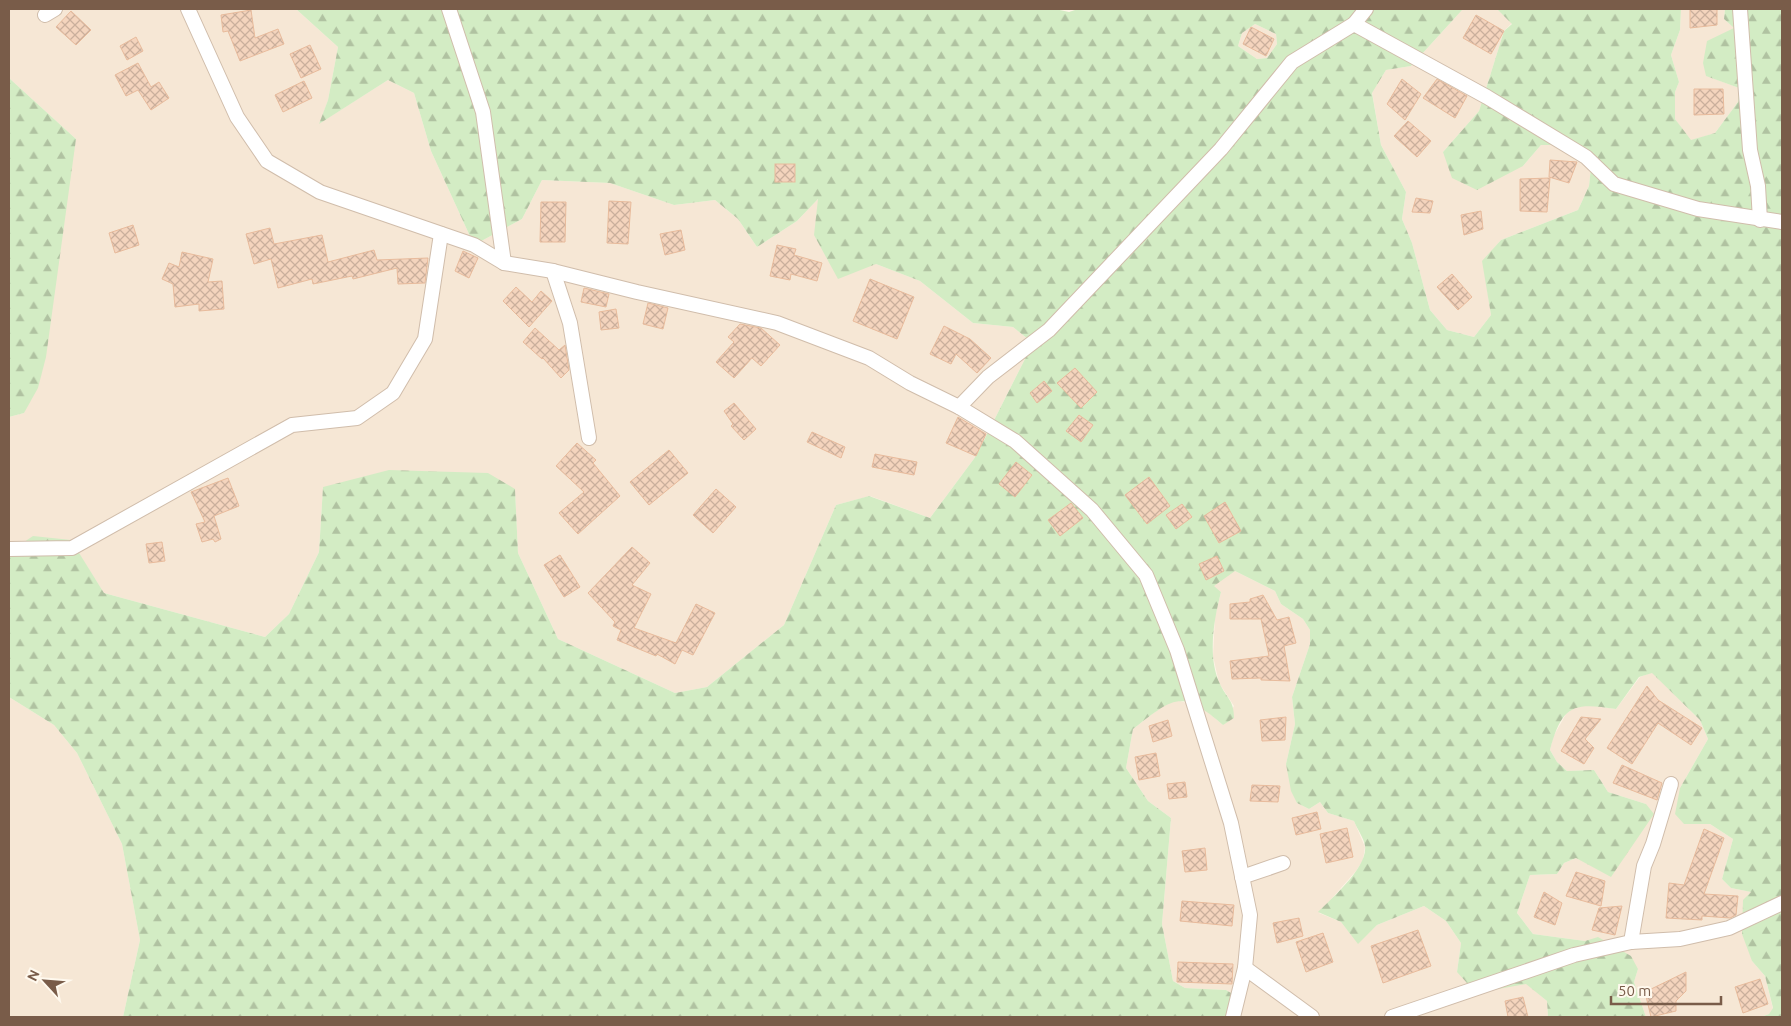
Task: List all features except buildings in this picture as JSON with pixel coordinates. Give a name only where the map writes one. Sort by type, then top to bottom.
[{"type":"street","points":[[188,9],[237,117],[267,161],[320,192],[474,245],[504,263],[553,271],[777,323],[869,358],[910,383],[959,407],[1015,441],[1092,510],[1146,575],[1177,650],[1231,823],[1250,915],[1245,968],[1233,1017]]},
{"type":"street","points":[[449,9],[483,112],[504,263]]},
{"type":"street","points":[[959,407],[988,377],[1049,330],[1221,149],[1292,62],[1354,24],[1366,9]]},
{"type":"street","points":[[1740,9],[1750,150],[1758,186],[1760,220]]},
{"type":"street","points":[[1354,24],[1486,97],[1586,157],[1614,184],[1698,209],[1782,222]]},
{"type":"street","points":[[9,549],[72,548],[292,426],[357,418],[393,393],[425,339],[441,234]]},
{"type":"street","points":[[553,271],[570,323],[589,438]]},
{"type":"street","points":[[1631,942],[1644,866],[1654,844],[1671,784]]},
{"type":"street","points":[[1242,877],[1283,863]]},
{"type":"street","points":[[1392,1017],[1574,955],[1631,942],[1680,940],[1728,928],[1782,903]]},
{"type":"street","points":[[1245,968],[1312,1017]]},
{"type":"shaded area","points":[[9,9],[296,9],[338,47],[328,100],[320,123],[388,80],[414,93],[431,151],[474,245],[522,219],[542,180],[610,183],[674,205],[715,200],[738,219],[757,247],[797,221],[819,198],[876,264],[920,281],[973,323],[1013,327],[1033,343],[976,456],[930,518],[870,496],[836,505],[784,625],[707,687],[675,693],[558,639],[518,553],[515,489],[323,487],[319,552],[289,614],[265,637],[104,593],[70,540],[9,552],[9,417],[24,413],[76,139],[9,78]]},
{"type":"shaded area","points":[[1463,9],[1497,9],[1512,23],[1504,31],[1479,111],[1443,152],[1523,166],[1541,145],[1567,145],[1592,158],[1589,186],[1578,210],[1501,240],[1483,261],[1491,315],[1474,337],[1447,330],[1430,310],[1412,243],[1402,219],[1406,192],[1381,145],[1372,92],[1386,70],[1411,66]]},
{"type":"shaded area","points":[[1681,9],[1725,9],[1724,19],[1734,28],[1707,76],[1739,88],[1738,102],[1715,133],[1690,141],[1675,119],[1675,92],[1679,82],[1671,55],[1680,30]]},
{"type":"shaded area","points":[[1255,24],[1276,34],[1277,44],[1267,58],[1257,59],[1238,46],[1242,33]]},
{"type":"shaded area","points":[[1028,443],[1235,571],[1275,591],[1281,604],[1303,619],[1310,630],[1310,644],[1292,697],[1295,724],[1286,764],[1297,803],[1309,809],[1320,802],[1328,813],[1354,821],[1365,847],[1363,860],[1356,871],[1319,913],[1341,922],[1358,943],[1377,925],[1424,906],[1446,921],[1461,943],[1457,972],[1527,984],[1547,1001],[1548,1017],[1241,1017],[1243,1000],[1226,990],[1185,988],[1173,981],[1162,924],[1171,818],[1148,801],[1126,768],[1133,729],[1165,704],[1177,700],[1203,708],[1223,725],[1234,706],[1219,683],[1213,656],[1215,616],[1221,592]]},
{"type":"shaded area","points":[[1652,672],[1700,720],[1708,739],[1680,788],[1684,824],[1710,824],[1733,839],[1722,879],[1731,888],[1751,892],[1752,961],[1765,976],[1773,1009],[1769,1014],[1761,1017],[1646,1017],[1634,982],[1638,969],[1585,941],[1533,934],[1517,913],[1530,875],[1557,874],[1564,863],[1576,858],[1646,804],[1608,792],[1594,770],[1567,771],[1557,762],[1550,750],[1553,737],[1566,714],[1576,706],[1589,705],[1616,709],[1640,677]]},
{"type":"shaded area","points":[[9,697],[54,725],[77,753],[122,844],[140,940],[123,1017],[9,1017]]},
{"type":"green space","points":[[296,9],[1055,9],[1069,12],[1078,9],[1463,9],[1411,66],[1386,70],[1372,93],[1381,145],[1406,192],[1402,219],[1412,243],[1430,310],[1447,330],[1474,337],[1491,315],[1482,261],[1501,240],[1578,210],[1589,186],[1592,158],[1567,145],[1541,145],[1523,166],[1477,190],[1452,178],[1443,152],[1479,111],[1504,31],[1512,24],[1497,9],[1681,9],[1680,30],[1671,55],[1679,82],[1675,92],[1675,119],[1691,140],[1715,133],[1738,102],[1739,88],[1706,76],[1703,63],[1707,41],[1734,28],[1724,19],[1725,9],[1782,9],[1782,1017],[1761,1017],[1769,1014],[1773,1008],[1765,976],[1752,961],[1742,934],[1743,900],[1751,892],[1731,888],[1722,879],[1733,839],[1710,824],[1684,824],[1675,814],[1680,788],[1708,739],[1700,720],[1652,673],[1639,677],[1616,709],[1589,706],[1571,710],[1559,724],[1550,750],[1557,762],[1567,771],[1594,770],[1608,792],[1646,804],[1654,814],[1611,877],[1576,858],[1564,863],[1557,874],[1530,875],[1517,913],[1533,934],[1585,941],[1598,937],[1631,956],[1638,969],[1634,982],[1646,1017],[1548,1017],[1547,1001],[1526,984],[1476,993],[1457,972],[1461,943],[1446,921],[1424,906],[1377,925],[1358,944],[1341,922],[1318,912],[1348,882],[1361,863],[1365,846],[1354,821],[1328,813],[1320,802],[1309,809],[1297,803],[1291,791],[1286,764],[1295,724],[1292,697],[1310,644],[1310,630],[1303,619],[1281,604],[1275,591],[1235,571],[1214,586],[1221,592],[1213,638],[1216,673],[1231,703],[1234,718],[1223,725],[1209,713],[1187,702],[1177,701],[1168,704],[1133,729],[1126,768],[1148,801],[1171,818],[1162,924],[1173,981],[1185,988],[1226,990],[1243,1000],[1241,1017],[123,1017],[140,940],[122,844],[77,753],[54,725],[9,697],[9,552],[33,536],[71,540],[104,593],[265,637],[289,614],[319,552],[323,487],[389,470],[488,473],[515,489],[518,553],[558,639],[675,693],[707,687],[784,625],[836,505],[869,496],[930,518],[976,456],[1033,343],[1013,327],[973,323],[920,281],[876,264],[838,279],[814,235],[818,199],[797,221],[757,247],[738,219],[715,200],[674,205],[610,183],[542,180],[522,219],[474,245],[431,151],[414,93],[388,80],[319,124],[328,100],[338,47]],"holes":[[[1255,24],[1276,34],[1277,44],[1267,58],[1257,59],[1238,46],[1242,33]]]},
{"type":"green space","points":[[9,78],[76,139],[46,357],[38,388],[24,413],[9,417]]}]
